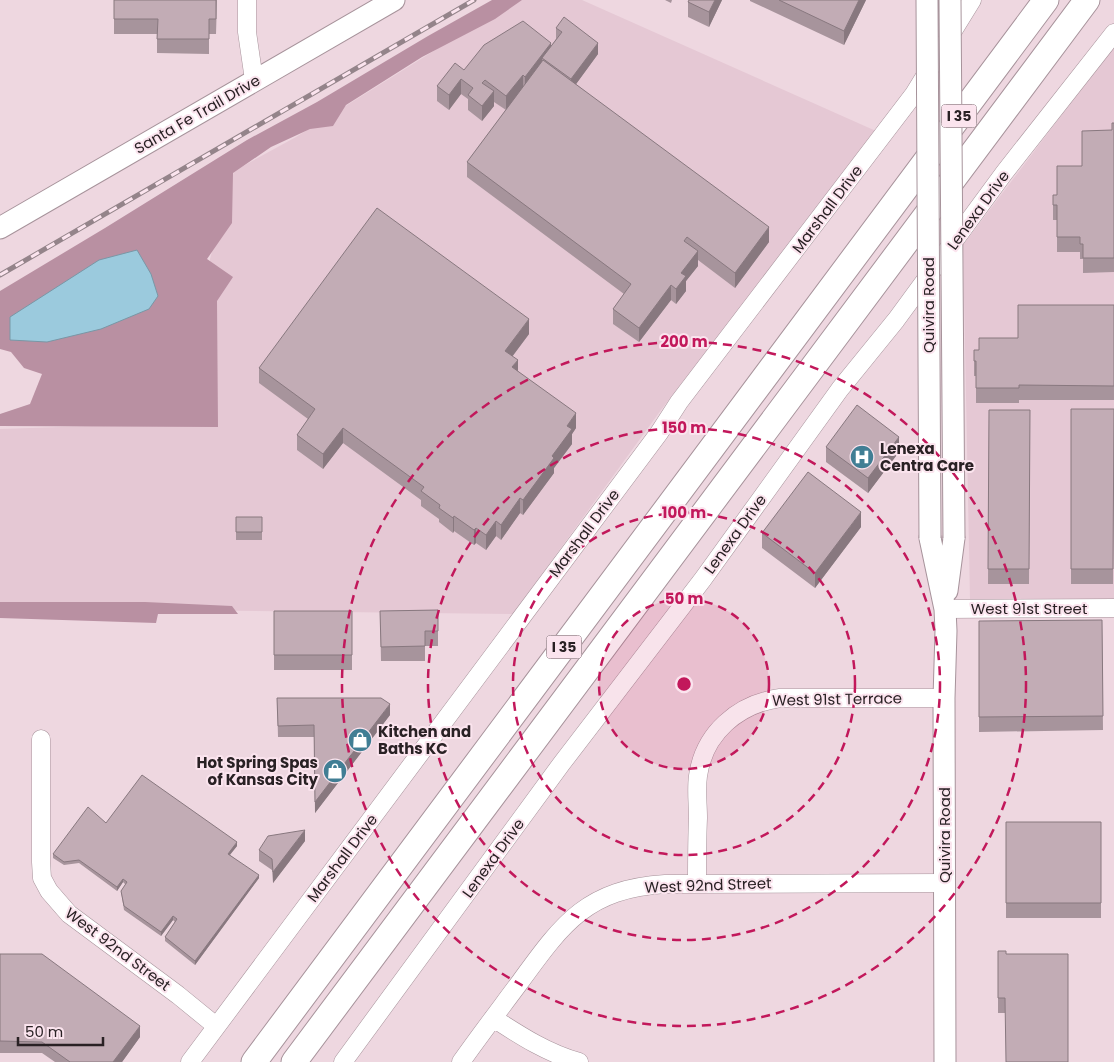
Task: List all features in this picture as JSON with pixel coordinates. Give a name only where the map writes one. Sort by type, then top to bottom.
[{"type":"highway","name":"I 35","points":[[254,1062],[1046,0]]},
{"type":"highway","name":"I 35","points":[[294,1062],[1087,0]]},
{"type":"highway","points":[[1024,84],[1097,0]]},
{"type":"main road","name":"Santa Fe Trail Drive","points":[[0,228],[394,0]]},
{"type":"main road","name":"Quivira Road","points":[[927,0],[930,538],[944,608]]},
{"type":"main road","name":"Quivira Road","points":[[945,1062],[944,608],[954,538],[950,0]]},
{"type":"street","points":[[247,0],[247,32],[254,80]]},
{"type":"street","name":"Marshall Drive","points":[[190,1062],[633,468],[680,402],[914,94],[972,0]]},
{"type":"street","name":"Lenexa Drive","points":[[343,1062],[562,763],[703,579],[840,389],[896,320],[1004,173],[1114,33]]},
{"type":"street","name":"West 91st Street","points":[[944,608],[1114,608]]},
{"type":"street","name":"West 91st Terrace","points":[[697,883],[699,770],[712,738],[725,722],[737,713],[764,700],[780,698],[944,698]]},
{"type":"street","name":"West 92nd Street","points":[[41,739],[41,862],[42,878],[49,891],[69,914],[178,995],[216,1026]]},
{"type":"street","name":"West 92nd Street","points":[[461,1062],[560,930],[590,905],[625,889],[647,885],[697,883],[944,883]]},
{"type":"street","points":[[493,1018],[534,1045],[558,1056],[579,1062]]},
{"type":"shaded area","points":[[492,0],[522,0],[495,19],[422,57],[346,105],[333,126],[310,129],[271,147],[233,173],[232,223],[207,259],[233,277],[217,301],[218,427],[0,426],[0,414],[30,404],[42,374],[24,368],[11,352],[0,349],[0,291],[247,140],[317,102]]},
{"type":"shaded area","points":[[515,0],[582,0],[876,131],[661,410],[513,614],[0,608],[0,429],[213,422],[210,259],[234,171],[296,137]]},
{"type":"shaded area","points":[[1114,46],[1114,599],[970,599],[963,245]]},
{"type":"shaded area","points":[[0,602],[145,602],[232,606],[238,614],[158,614],[156,623],[0,618]]},
{"type":"water","points":[[137,250],[151,274],[158,296],[149,309],[101,329],[47,342],[10,340],[10,317],[99,260]]},
{"type":"building","points":[[114,0],[216,0],[216,19],[209,19],[209,39],[157,39],[158,19],[114,19]]},
{"type":"building","points":[[689,0],[715,0],[709,12],[688,2]]},
{"type":"building","points":[[779,0],[859,0],[844,31]]},
{"type":"building","points":[[564,17],[598,43],[571,79],[542,58],[562,32],[556,28]]},
{"type":"building","points":[[523,21],[551,43],[525,77],[523,75],[506,96],[485,80],[482,83],[494,91],[482,106],[468,95],[473,88],[461,79],[449,95],[437,86],[455,63],[464,70],[484,45]]},
{"type":"building","points":[[543,60],[769,227],[735,273],[687,237],[684,241],[698,251],[681,273],[686,276],[676,289],[671,285],[639,328],[613,309],[631,284],[467,162]]},
{"type":"building","points":[[1112,123],[1114,123],[1114,258],[1083,258],[1083,244],[1080,244],[1080,237],[1057,237],[1057,205],[1053,205],[1053,195],[1057,195],[1057,166],[1082,166],[1082,131],[1112,130]]},
{"type":"building","points":[[377,208],[529,319],[505,351],[518,360],[512,367],[576,413],[567,426],[572,429],[552,456],[554,458],[523,500],[520,498],[501,525],[496,521],[486,535],[476,528],[474,530],[454,516],[453,518],[439,508],[440,505],[421,491],[424,487],[343,428],[323,454],[297,435],[315,409],[259,368]]},
{"type":"building","points":[[1018,305],[1114,305],[1114,386],[1019,385],[1019,388],[976,388],[974,350],[979,350],[979,338],[1018,338]]},
{"type":"building","name":"Lenexa Centra Care","points":[[857,405],[899,437],[868,478],[826,447]]},
{"type":"building","points":[[1071,409],[1114,409],[1113,569],[1071,569]]},
{"type":"building","points":[[989,410],[1030,410],[1029,569],[988,569]]},
{"type":"building","points":[[808,472],[861,512],[815,573],[762,533]]},
{"type":"building","points":[[236,517],[262,517],[262,532],[236,532]]},
{"type":"building","points":[[438,610],[438,631],[425,631],[425,646],[381,647],[380,611]]},
{"type":"building","points":[[274,611],[352,611],[352,655],[274,655]]},
{"type":"building","points":[[1102,620],[1103,716],[979,717],[979,621]]},
{"type":"building","points":[[277,698],[381,698],[390,704],[315,802],[314,725],[278,726]]},
{"type":"building","points":[[142,775],[237,842],[228,854],[259,875],[195,961],[165,937],[177,919],[173,916],[161,932],[124,906],[121,891],[127,882],[123,879],[117,887],[79,860],[64,862],[53,854],[88,807],[106,823]]},
{"type":"building","points":[[1006,822],[1101,822],[1101,903],[1006,903]]},
{"type":"building","points":[[305,830],[273,872],[272,859],[259,850],[268,836]]},
{"type":"building","points":[[998,951],[1006,951],[1006,954],[1068,954],[1068,1062],[1006,1062],[1005,998],[998,998]]},
{"type":"building","points":[[0,954],[42,954],[140,1026],[113,1062],[70,1062],[42,1042],[0,1041]]},
{"type":"railway","points":[[0,275],[474,0]]},
{"type":"place","name":"Lenexa Centra Care","points":[[862,457]]},
{"type":"place","name":"Kitchen and Baths KC","points":[[360,740]]},
{"type":"place","name":"Hot Spring Spas of Kansas City","points":[[335,771]]}]
